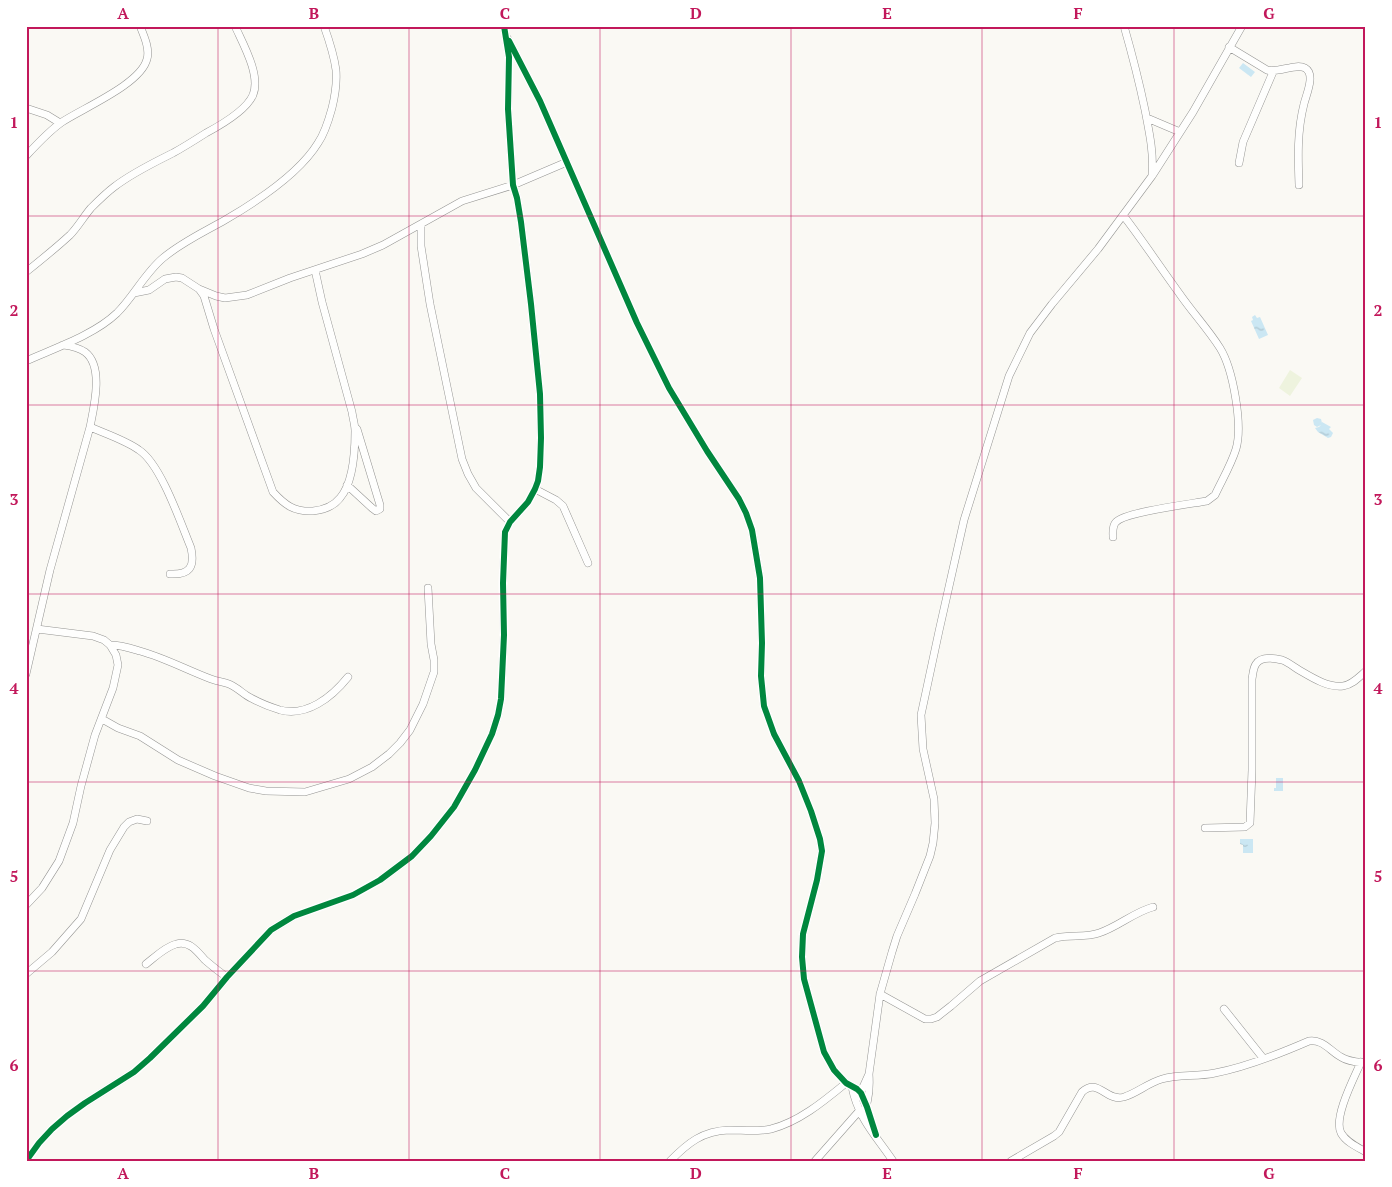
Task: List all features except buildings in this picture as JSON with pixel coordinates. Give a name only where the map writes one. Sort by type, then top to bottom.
[{"type":"street","points":[[26,156],[60,123],[122,87],[144,68],[148,50],[140,26]]},
{"type":"street","points":[[26,272],[71,234],[92,207],[114,187],[138,171],[235,116],[246,104],[252,95],[255,84],[254,72],[235,26]]},
{"type":"street","points":[[26,360],[63,345],[106,321],[121,308],[153,267],[163,258],[198,234],[254,202],[303,163],[319,143],[329,118],[335,95],[336,71],[331,45],[324,26]]},
{"type":"street","points":[[1124,26],[1138,75],[1153,158],[1152,176]]},
{"type":"street","points":[[815,1161],[867,1107],[869,1074],[880,994],[897,936],[930,856],[935,823],[934,799],[923,749],[921,715],[964,520],[1009,376],[1030,333],[1124,215],[1152,176],[1242,26]]},
{"type":"street","points":[[504,29],[568,162],[637,322],[668,388],[738,499],[752,530],[760,578],[761,676],[764,706],[774,734],[799,781],[811,811],[822,851],[817,880],[803,934],[802,957],[804,979],[824,1052],[834,1070],[849,1085],[861,1093],[876,1136]]},
{"type":"street","points":[[26,1161],[52,1128],[66,1116],[134,1072],[150,1058],[203,1006],[271,930],[284,921],[304,912],[353,896],[380,880],[412,856],[454,807],[487,746],[498,715],[501,699],[504,635],[503,552],[505,532],[510,522],[528,502],[535,489],[540,467],[540,394],[521,222],[513,185],[508,109],[509,56],[504,29]]},
{"type":"street","points":[[1229,47],[1262,68],[1273,72],[1299,66],[1307,69],[1310,80],[1299,134],[1299,185]]},
{"type":"street","points":[[1239,163],[1243,142],[1273,72]]},
{"type":"street","points":[[26,108],[47,115],[60,123]]},
{"type":"street","points":[[1146,118],[1180,132]]},
{"type":"street","points":[[199,290],[225,298],[247,295],[290,278],[362,254],[420,225],[462,201],[513,185],[568,162]]},
{"type":"street","points":[[1113,537],[1113,528],[1116,522],[1127,516],[1207,501],[1216,495],[1236,449],[1238,433],[1234,393],[1227,363],[1221,350],[1124,215]]},
{"type":"street","points":[[420,225],[421,246],[430,304],[462,459],[476,488],[510,522]]},
{"type":"street","points":[[315,270],[329,331],[380,509],[376,511],[347,485]]},
{"type":"street","points":[[134,293],[149,290],[170,277],[182,278],[204,296],[220,347],[273,492],[285,505],[302,512],[321,510],[339,500],[346,490],[354,454],[355,430],[352,412]]},
{"type":"street","points":[[26,674],[44,592],[90,427],[96,386],[93,363],[86,353],[77,348],[63,345]]},
{"type":"street","points":[[90,427],[140,450],[152,463],[163,482],[191,548],[193,558],[189,569],[182,575],[170,574]]},
{"type":"street","points":[[535,489],[563,506],[588,563]]},
{"type":"street","points":[[102,719],[118,728],[140,736],[178,760],[249,788],[266,792],[305,792],[349,779],[372,767],[400,743],[410,730],[423,704],[434,672],[428,588]]},
{"type":"street","points":[[26,904],[42,888],[59,861],[73,823],[95,735],[113,688],[118,665],[116,655],[110,645],[104,640],[93,636],[37,629]]},
{"type":"street","points":[[110,645],[126,647],[164,659],[212,680],[229,684],[250,698],[280,710],[288,711],[310,707],[322,701],[348,677]]},
{"type":"street","points":[[1206,828],[1245,827],[1250,823],[1252,679],[1256,664],[1260,660],[1265,658],[1284,661],[1312,677],[1337,686],[1353,683],[1366,671]]},
{"type":"street","points":[[26,974],[52,952],[81,919],[110,850],[124,827],[129,822],[137,819],[147,821]]},
{"type":"street","points":[[880,994],[925,1019],[932,1020],[980,981],[1056,938],[1097,934],[1153,907]]},
{"type":"street","points":[[146,964],[165,949],[174,944],[182,943],[190,945],[227,977]]},
{"type":"street","points":[[1224,1009],[1263,1058]]},
{"type":"street","points":[[1011,1161],[1059,1132],[1086,1088],[1095,1087],[1112,1096],[1123,1097],[1152,1082],[1215,1073],[1263,1058],[1309,1040],[1324,1043],[1340,1057],[1347,1060],[1363,1063],[1341,1109],[1339,1126],[1342,1134],[1352,1145],[1366,1152]]},
{"type":"street","points":[[856,1102],[869,1074]]},
{"type":"street","points":[[849,1085],[871,1131],[893,1161]]},
{"type":"street","points":[[670,1161],[694,1139],[704,1134],[728,1130],[760,1130],[794,1121],[849,1085]]},
{"type":"green space","points":[[1290,370],[1302,378],[1290,396],[1279,388]]},
{"type":"water","points":[[1243,63],[1255,72],[1251,77],[1239,68]]},
{"type":"water","points":[[1255,315],[1257,318],[1260,317],[1268,335],[1259,339],[1251,321]]},
{"type":"water","points":[[1321,419],[1322,423],[1331,427],[1329,429],[1333,433],[1331,437],[1328,438],[1315,428],[1319,427],[1321,425],[1317,427],[1314,425],[1313,420]]},
{"type":"water","points":[[1276,778],[1283,778],[1283,791],[1274,791],[1274,788],[1276,788]]},
{"type":"water","points":[[1240,839],[1253,839],[1253,853],[1243,853],[1243,845],[1240,844]]},
{"type":"cycle path","points":[[26,1161],[39,1143],[67,1116],[134,1072],[150,1058],[203,1006],[271,930],[294,916],[353,895],[380,880],[412,856],[454,807],[475,770],[492,734],[501,699],[505,532],[510,522],[528,502],[535,489],[540,467],[541,438],[540,394],[531,304],[521,222],[513,185],[508,109],[509,57],[504,26]]},
{"type":"cycle path","points":[[509,41],[540,101],[637,323],[669,388],[739,499],[752,530],[760,578],[761,676],[764,706],[774,734],[799,781],[811,811],[822,851],[817,880],[803,934],[802,957],[804,979],[824,1052],[834,1070],[846,1083],[861,1093],[876,1135]]}]
